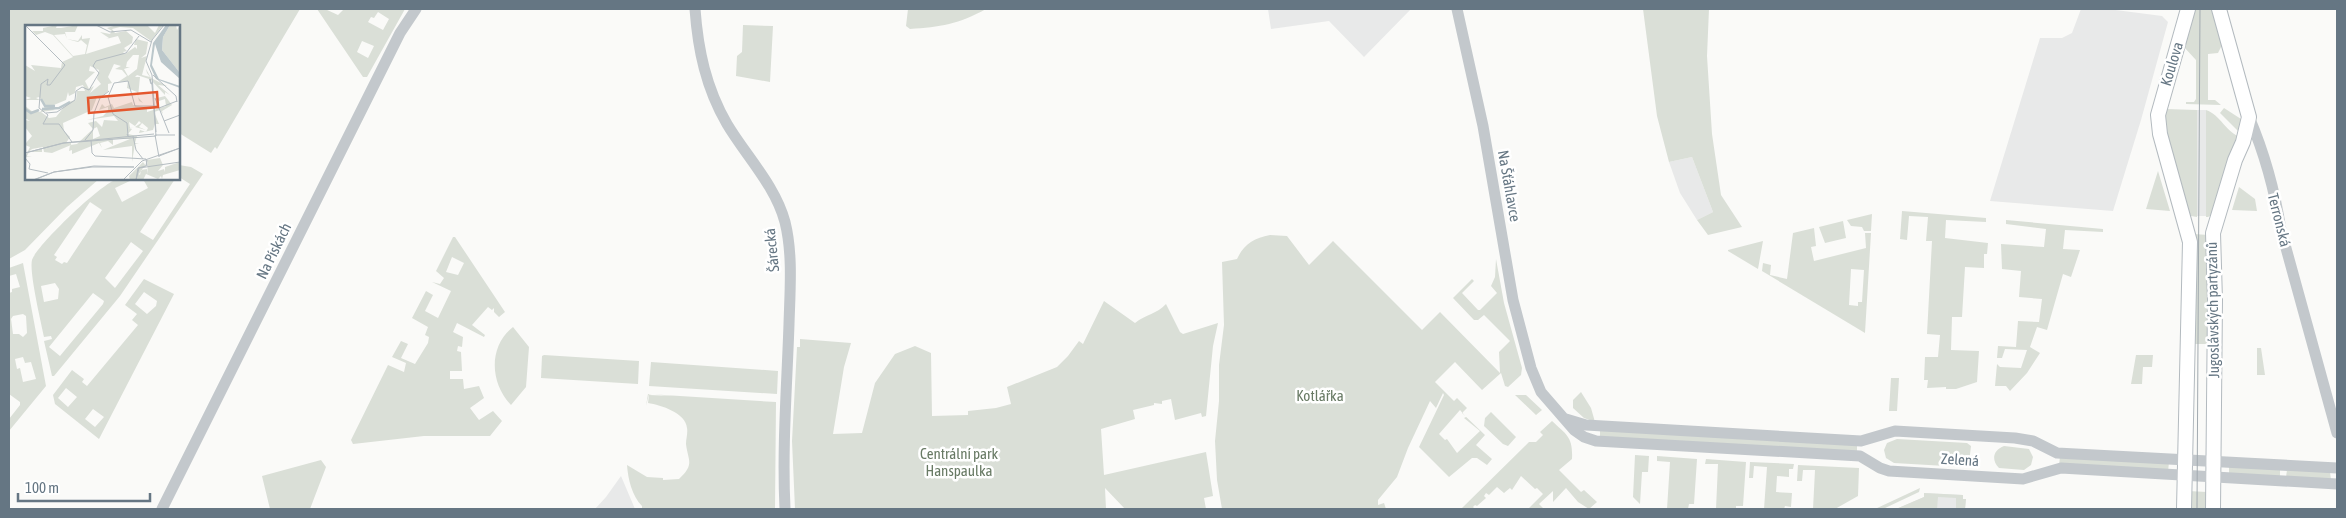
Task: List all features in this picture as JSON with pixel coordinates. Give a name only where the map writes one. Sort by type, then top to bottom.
[{"type":"main road","name":"Koulova","points":[[2158,120],[2160,105],[2188,9]]},
{"type":"main road","name":"Terronská","points":[[2219,9],[2249,117]]},
{"type":"main road","name":"Jugoslávských partyzánů","points":[[2213,509],[2213,232],[2235,160],[2244,139],[2249,117]]},
{"type":"main road","name":"Jugoslávských partyzánů","points":[[2158,120],[2161,139],[2190,242],[2184,509]]},
{"type":"street","name":"Na Pískách","points":[[162,509],[400,33],[416,9]]},
{"type":"street","name":"Šárecká","points":[[695,9],[697,39],[706,78],[727,123],[770,188],[780,208],[786,230],[790,293],[784,468],[785,509]]},
{"type":"street","name":"Na Šťáhlavce","points":[[1458,9],[1483,126],[1513,300],[1531,368],[1541,392],[1584,437]]},
{"type":"street","name":"Terronská","points":[[2249,117],[2256,135],[2337,433]]},
{"type":"street","name":"Zelená","points":[[1563,417],[1573,423],[1586,425],[1860,441],[1894,431],[2016,438],[2033,441],[2057,453],[2337,468]]},
{"type":"street","name":"Zelená","points":[[1584,437],[1596,440],[1860,456],[1889,471],[2023,479],[2061,468],[2337,484]]},
{"type":"street","points":[[2042,475],[2048,463],[2044,447]]},
{"type":"shaded area","points":[[1268,9],[1411,9],[1364,57],[1329,21],[1271,29]]},
{"type":"shaded area","points":[[2081,9],[2108,9],[2162,16],[2168,22],[2113,211],[1990,201],[2040,38],[2062,38],[2072,33]]},
{"type":"shaded area","points":[[2197,110],[2206,110],[2206,216],[2197,216]]},
{"type":"shaded area","points":[[1692,157],[1713,212],[1697,220],[1680,193],[1669,162]]},
{"type":"shaded area","points":[[621,476],[635,509],[595,509],[606,497]]},
{"type":"shaded area","points":[[1924,493],[1963,495],[1963,499],[1966,499],[1965,509],[1896,509],[1924,497]]},
{"type":"green space","points":[[9,9],[300,9],[217,149],[215,147],[211,153],[180,134],[180,25],[25,25],[25,180],[98,180],[67,207],[25,250],[9,259]]},
{"type":"green space","points":[[317,9],[325,9],[338,15],[344,9],[405,9],[367,77],[363,77]],"holes":[[[378,12],[389,19],[383,30],[368,22]],[[362,41],[374,46],[368,58],[357,52]]]},
{"type":"green space","points":[[908,9],[986,9],[949,24],[910,29],[906,26]]},
{"type":"green space","points":[[1643,9],[1709,9],[1707,56],[1712,134],[1721,195],[1742,227],[1708,235],[1697,220],[1713,212],[1692,157],[1669,162],[1657,116]]},
{"type":"green space","points":[[2192,9],[2213,9],[2222,45],[2218,53],[2208,54],[2208,100],[2215,100],[2221,105],[2186,104],[2186,102],[2194,102],[2196,99],[2196,60],[2183,46]]},
{"type":"green space","points":[[743,25],[773,26],[770,82],[736,76],[737,56],[742,52]]},
{"type":"green space","points":[[2224,108],[2241,119],[2243,132],[2238,131],[2220,113]]},
{"type":"green space","points":[[2166,109],[2197,110],[2197,217],[2191,216],[2189,212],[2166,134]]},
{"type":"green space","points":[[2206,110],[2216,116],[2231,132],[2241,137],[2213,214],[2208,217],[2206,217]]},
{"type":"green space","points":[[180,165],[191,167],[203,174],[120,296],[54,376],[52,376],[44,341],[52,339],[51,336],[44,337],[32,275],[32,260],[36,253],[83,204],[115,180],[132,180],[115,188],[122,202],[148,188],[144,180],[174,180],[140,232],[153,240],[190,184],[180,178]],"holes":[[[90,202],[102,210],[67,263],[64,262],[62,264],[55,260],[57,257],[54,255]],[[131,242],[143,251],[115,288],[105,278]],[[55,283],[59,289],[58,299],[44,302],[41,286]],[[93,293],[104,301],[103,304],[60,356],[49,347]]]},
{"type":"green space","points":[[2158,171],[2170,211],[2146,209]]},
{"type":"green space","points":[[2239,187],[2255,199],[2257,211],[2232,210]]},
{"type":"green space","points":[[1902,211],[1986,218],[1986,222],[1946,220],[1945,238],[1988,243],[1987,254],[1984,254],[1984,268],[1965,267],[1962,317],[1952,317],[1951,350],[1979,351],[1977,382],[1956,389],[1946,389],[1946,387],[1927,388],[1928,380],[1924,380],[1925,357],[1938,357],[1940,335],[1927,334],[1932,241],[1926,241],[1928,217],[1909,216],[1907,240],[1900,239]]},
{"type":"green space","points":[[1872,214],[1871,231],[1864,231],[1862,227],[1851,226],[1847,220]]},
{"type":"green space","points":[[2006,220],[2103,229],[2103,232],[2065,230],[2063,249],[2080,250],[2071,277],[2063,274],[2047,330],[2037,327],[2030,347],[2040,353],[2027,373],[2010,391],[2006,386],[1995,386],[1997,364],[2000,367],[2021,368],[2027,350],[2005,349],[2002,358],[1997,358],[1998,346],[2016,347],[2018,321],[2039,322],[2042,299],[2019,297],[2021,271],[2002,269],[2001,244],[2044,247],[2046,229],[2006,224]]},
{"type":"green space","points":[[1843,221],[1846,238],[1825,243],[1819,227]]},
{"type":"green space","points":[[1814,228],[1816,246],[1811,247],[1814,261],[1866,248],[1865,233],[1871,233],[1865,333],[1762,271],[1763,263],[1771,265],[1770,275],[1787,279],[1793,233]],"holes":[[[1851,269],[1864,270],[1862,302],[1858,302],[1858,306],[1849,305]]]},
{"type":"green space","points":[[2193,234],[2209,235],[2211,344],[2189,344]]},
{"type":"green space","name":"Kotlářka","points":[[1264,236],[1287,236],[1309,265],[1333,241],[1422,330],[1440,312],[1500,373],[1499,352],[1510,341],[1484,315],[1478,320],[1474,320],[1453,298],[1472,279],[1474,281],[1462,293],[1480,310],[1497,293],[1491,286],[1495,277],[1496,259],[1504,303],[1522,368],[1521,375],[1508,387],[1505,386],[1501,373],[1482,390],[1455,362],[1435,382],[1454,401],[1457,398],[1467,408],[1462,413],[1460,410],[1439,434],[1445,440],[1447,439],[1457,453],[1480,431],[1464,418],[1465,416],[1485,435],[1476,445],[1492,459],[1487,465],[1477,458],[1472,458],[1449,477],[1419,447],[1444,395],[1443,393],[1436,408],[1430,401],[1397,477],[1378,500],[1378,505],[1384,503],[1386,509],[1222,509],[1217,480],[1215,441],[1219,401],[1219,365],[1224,325],[1222,262],[1237,259],[1246,246]]},
{"type":"green space","points":[[453,237],[455,237],[505,312],[499,317],[494,312],[494,308],[492,310],[488,307],[472,325],[485,335],[484,337],[457,323],[453,332],[463,337],[462,347],[458,346],[457,351],[461,352],[462,371],[450,371],[450,379],[463,379],[464,389],[479,386],[484,398],[470,408],[479,420],[493,411],[502,421],[490,436],[424,436],[353,444],[351,440],[388,365],[404,372],[406,363],[392,357],[401,341],[408,344],[401,358],[415,364],[428,343],[429,337],[425,335],[428,327],[412,318],[426,291],[433,295],[425,311],[438,318],[451,291],[432,282],[440,284],[444,278],[436,271]],"holes":[[[452,257],[464,263],[458,275],[446,272]]]},
{"type":"green space","points":[[1763,241],[1758,269],[1728,251],[1728,250]]},
{"type":"green space","points":[[23,263],[46,386],[9,431],[9,419],[20,405],[20,402],[9,394],[9,293],[12,292],[12,289],[20,287],[16,274],[9,276],[9,268]],"holes":[[[23,314],[26,316],[27,333],[23,337],[19,334],[13,334],[11,319],[13,316]],[[23,357],[25,363],[31,362],[36,379],[23,382],[20,368],[17,369],[15,359]]]},
{"type":"green space","points":[[144,279],[174,294],[99,439],[55,404],[53,395],[72,370],[84,379],[82,382],[87,386],[138,325],[132,320],[137,314],[125,305]],"holes":[[[144,292],[157,301],[156,306],[147,314],[135,304]],[[66,388],[77,397],[68,407],[58,398]],[[93,409],[104,417],[95,427],[85,419]]]},
{"type":"green space","name":"Centrální park Hanspaulka","points":[[1104,301],[1135,323],[1166,304],[1180,332],[1183,334],[1218,323],[1213,346],[1206,416],[1202,417],[1201,413],[1175,420],[1171,399],[1162,401],[1162,404],[1154,403],[1154,405],[1133,410],[1135,419],[1101,429],[1104,475],[1206,452],[1213,496],[1204,498],[1206,509],[1125,509],[1105,488],[1106,509],[795,509],[792,441],[797,347],[800,347],[800,339],[851,343],[844,367],[833,434],[862,433],[875,383],[895,354],[915,346],[931,353],[932,416],[968,415],[968,411],[996,408],[1011,404],[1007,387],[1057,367],[1079,341],[1083,344]]},
{"type":"green space","points":[[513,327],[529,347],[526,387],[511,405],[499,386],[495,365],[499,345]]},
{"type":"green space","points":[[2257,348],[2261,348],[2265,375],[2257,375]]},
{"type":"green space","points":[[2136,355],[2153,355],[2152,367],[2143,367],[2142,384],[2131,384]]},
{"type":"green space","points":[[542,356],[639,361],[638,384],[541,378]]},
{"type":"green space","points":[[651,362],[778,371],[777,394],[649,386]]},
{"type":"green space","points":[[1891,378],[1899,378],[1897,411],[1889,411]]},
{"type":"green space","points":[[1581,392],[1591,408],[1595,422],[1584,418],[1573,408],[1573,400]]},
{"type":"green space","points":[[652,394],[776,402],[775,509],[642,509],[631,487],[627,465],[647,477],[663,478],[663,480],[679,479],[689,466],[686,423],[678,414],[648,403],[649,395],[673,396]]},
{"type":"green space","points":[[1515,395],[1526,395],[1542,410],[1536,415]]},
{"type":"green space","points":[[1491,412],[1516,437],[1508,446],[1503,444],[1484,426],[1485,418]]},
{"type":"green space","points":[[1552,421],[1565,433],[1571,446],[1572,459],[1559,470],[1581,492],[1584,490],[1597,502],[1589,509],[1578,502],[1566,488],[1553,502],[1553,491],[1539,504],[1544,509],[1528,509],[1543,494],[1521,476],[1512,490],[1510,488],[1504,493],[1497,487],[1489,495],[1486,493],[1484,496],[1486,498],[1473,507],[1475,509],[1461,509],[1529,442],[1536,442],[1543,435],[1540,432]]},
{"type":"green space","points":[[1600,428],[1857,443],[1857,453],[1600,438]]},
{"type":"green space","points":[[1897,439],[1967,443],[1971,446],[1969,463],[1963,467],[1894,463],[1886,458],[1884,450],[1887,443]]},
{"type":"green space","points":[[2004,446],[2029,449],[2033,457],[2031,465],[2024,470],[1999,468],[1996,465],[1994,456],[1997,450]]},
{"type":"green space","points":[[1635,455],[1649,456],[1648,472],[1642,472],[1640,504],[1633,497]]},
{"type":"green space","points":[[1657,456],[1697,459],[1694,504],[1689,504],[1688,509],[1667,509],[1670,462],[1657,461]]},
{"type":"green space","points":[[2060,456],[2169,462],[2168,472],[2059,466]]},
{"type":"green space","points":[[1706,459],[1746,462],[1743,506],[1736,506],[1736,509],[1716,509],[1718,464],[1705,464]]},
{"type":"green space","points":[[321,460],[326,467],[310,509],[270,509],[262,476]]},
{"type":"green space","points":[[1750,462],[1794,464],[1793,469],[1789,469],[1789,477],[1777,476],[1776,492],[1792,493],[1791,507],[1764,509],[1767,467],[1754,466],[1753,478],[1749,478]]},
{"type":"green space","points":[[1798,465],[1859,468],[1858,496],[1835,509],[1813,509],[1815,470],[1803,470],[1802,481],[1797,481]]},
{"type":"green space","points":[[2229,466],[2280,469],[2280,477],[2229,474]]},
{"type":"green space","points":[[2287,470],[2330,472],[2331,480],[2286,477]]},
{"type":"green space","points":[[1920,488],[1919,492],[1883,509],[1875,509]]},
{"type":"green space","points":[[2188,491],[2207,492],[2206,509],[2188,509]]},
{"type":"green space","points":[[1924,493],[1963,495],[1963,499],[1966,499],[1965,509],[1956,509],[1956,498],[1938,497],[1937,509],[1896,509],[1924,497]]},
{"type":"tram line","points":[[2197,509],[2200,9]]}]
